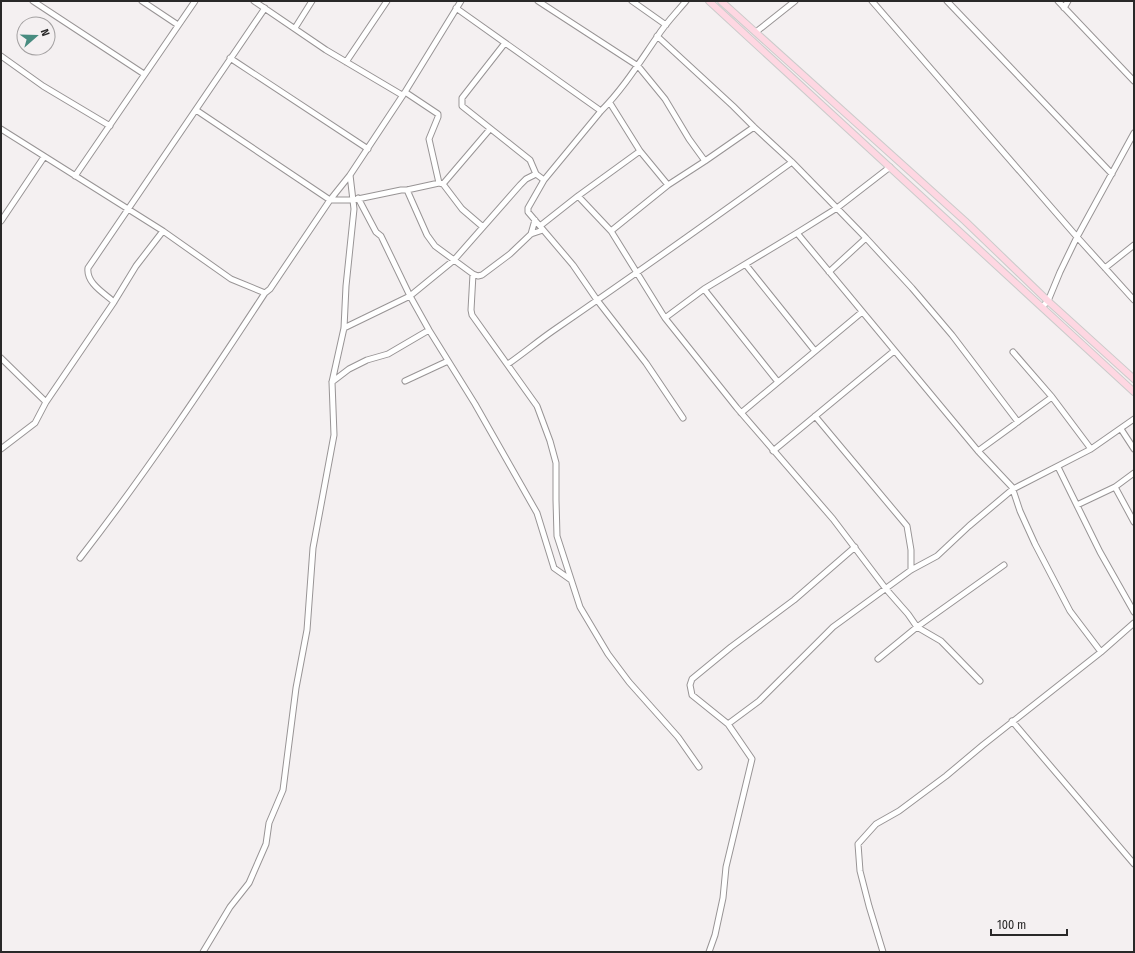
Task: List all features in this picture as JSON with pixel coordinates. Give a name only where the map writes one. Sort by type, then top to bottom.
[{"type":"main road","points":[[709,1],[1134,392]]},
{"type":"main road","points":[[721,1],[965,221],[1048,301],[1134,379]]},
{"type":"main road","points":[[742,30],[746,24]]},
{"type":"street","points":[[33,1],[144,74]]},
{"type":"street","points":[[142,1],[178,25]]},
{"type":"street","points":[[75,176],[195,1]]},
{"type":"street","points":[[254,1],[326,50],[404,93],[438,114],[430,139],[441,184],[462,209],[483,227]]},
{"type":"street","points":[[295,28],[312,1]]},
{"type":"street","points":[[346,62],[387,1]]},
{"type":"street","points":[[80,558],[118,510],[265,293],[270,289],[330,200],[368,149],[461,1]]},
{"type":"street","points":[[538,1],[638,66],[665,99],[689,139],[706,161]]},
{"type":"street","points":[[632,1],[666,25]]},
{"type":"street","points":[[683,418],[646,363],[597,300],[573,265],[528,212],[528,208],[544,180],[601,111],[610,103],[666,25],[686,1]]},
{"type":"street","points":[[756,32],[795,1]]},
{"type":"street","points":[[872,1],[1077,237],[1134,300]]},
{"type":"street","points":[[947,1],[1112,174]]},
{"type":"street","points":[[1058,1],[1134,81]]},
{"type":"street","points":[[1064,8],[1068,1]]},
{"type":"street","points":[[114,302],[89,280],[87,274],[88,268],[264,8]]},
{"type":"street","points":[[456,8],[601,111]]},
{"type":"street","points":[[658,36],[733,106],[754,128],[792,162],[866,238],[952,335],[1018,422]]},
{"type":"street","points":[[505,43],[462,98],[462,106],[530,160],[536,174],[544,180]]},
{"type":"street","points":[[1,56],[43,86],[110,126]]},
{"type":"street","points":[[230,58],[368,149]]},
{"type":"street","points":[[610,103],[640,151],[668,185]]},
{"type":"street","points":[[196,110],[330,200],[355,199],[441,184],[490,129]]},
{"type":"street","points":[[611,231],[668,185],[754,128]]},
{"type":"street","points":[[1,129],[128,208],[231,279],[265,293]]},
{"type":"street","points":[[1042,307],[1048,301],[1077,237],[1134,134]]},
{"type":"street","points":[[408,190],[427,235],[435,246],[473,274],[478,276],[482,275],[510,254],[578,196],[640,151]]},
{"type":"street","points":[[1,221],[44,156]]},
{"type":"street","points":[[508,364],[792,162]]},
{"type":"street","points":[[665,318],[704,290],[837,208],[890,167]]},
{"type":"street","points":[[344,328],[410,296],[454,260],[520,185],[526,179],[536,174]]},
{"type":"street","points":[[203,952],[230,907],[249,883],[266,844],[269,823],[283,790],[296,688],[307,630],[313,548],[334,436],[332,382],[344,328],[346,286],[355,199],[350,175]]},
{"type":"street","points":[[578,196],[611,231],[665,318],[741,413],[855,547],[886,589],[908,614],[917,627],[941,641],[980,681]]},
{"type":"street","points":[[355,199],[376,232],[381,236],[428,330],[475,404],[537,513],[554,568],[571,580]]},
{"type":"street","points":[[532,234],[535,220]]},
{"type":"street","points":[[2,447],[35,423],[46,402],[114,302],[136,266],[163,231]]},
{"type":"street","points":[[797,234],[978,451],[1012,486],[1020,511],[1035,544],[1070,611],[1101,652]]},
{"type":"street","points":[[829,272],[866,238]]},
{"type":"street","points":[[1105,268],[1134,245]]},
{"type":"street","points":[[746,264],[815,351]]},
{"type":"street","points":[[473,274],[472,315],[537,406],[556,463],[557,536],[580,607],[608,654],[629,682],[678,737],[699,767]]},
{"type":"street","points":[[704,290],[778,382]]},
{"type":"street","points":[[741,413],[862,312]]},
{"type":"street","points":[[332,382],[349,369],[367,360],[388,354],[428,330]]},
{"type":"street","points":[[774,450],[894,351]]},
{"type":"street","points":[[1013,352],[1052,397],[1091,450]]},
{"type":"street","points":[[1,358],[46,402]]},
{"type":"street","points":[[406,382],[448,361]]},
{"type":"street","points":[[978,451],[1052,397]]},
{"type":"street","points":[[816,416],[907,526],[911,550],[911,570]]},
{"type":"street","points":[[728,724],[759,701],[833,627],[911,570],[937,556],[969,526],[1013,489],[1091,450],[1134,419]]},
{"type":"street","points":[[1121,429],[1134,449]]},
{"type":"street","points":[[1058,467],[1100,552],[1134,612]]},
{"type":"street","points":[[1077,505],[1115,487],[1134,473]]},
{"type":"street","points":[[1115,487],[1134,522]]},
{"type":"street","points":[[709,952],[715,935],[723,898],[726,867],[752,759],[728,724],[692,695],[690,685],[692,679],[731,647],[794,600],[855,547]]},
{"type":"street","points":[[878,659],[917,627],[1004,565]]},
{"type":"street","points":[[883,952],[868,906],[860,871],[858,844],[876,824],[900,811],[946,776],[1012,721],[1101,652],[1134,623]]},
{"type":"street","points":[[1012,721],[1105,832],[1134,864]]}]
